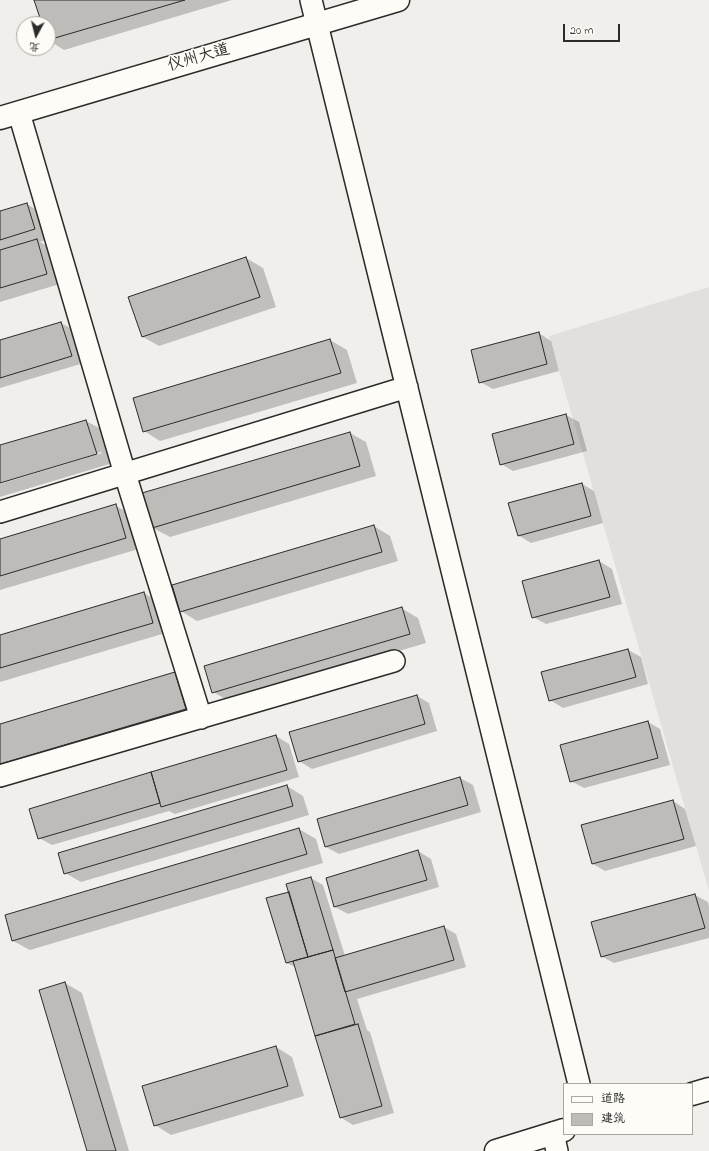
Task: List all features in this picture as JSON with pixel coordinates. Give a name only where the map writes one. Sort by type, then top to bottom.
[{"type":"main road","name":"仪州大道","points":[[9,116],[398,0]]},
{"type":"main road","points":[[693,1094],[709,1089]]},
{"type":"main road","points":[[496,1151],[558,1138]]},
{"type":"street","points":[[311,0],[580,1083]]},
{"type":"street","points":[[9,116],[125,474],[201,718]]},
{"type":"street","points":[[0,512],[407,387]]},
{"type":"street","points":[[0,776],[394,661]]},
{"type":"shaded area","points":[[709,287],[709,891],[549,336]]},
{"type":"building","points":[[34,0],[185,0],[56,38],[56,16],[39,16]]},
{"type":"building","points":[[27,203],[35,229],[0,240],[0,211]]},
{"type":"building","points":[[37,239],[47,274],[0,288],[0,250]]},
{"type":"building","points":[[246,257],[260,297],[142,337],[128,297]]},
{"type":"building","points":[[61,322],[72,356],[0,378],[0,340]]},
{"type":"building","points":[[539,332],[547,364],[479,383],[471,350]]},
{"type":"building","points":[[330,339],[341,373],[143,432],[133,398]]},
{"type":"building","points":[[566,414],[574,444],[500,465],[492,434]]},
{"type":"building","points":[[86,420],[97,454],[0,483],[0,445]]},
{"type":"building","points":[[350,432],[360,466],[152,528],[142,493]]},
{"type":"building","points":[[582,483],[591,516],[518,536],[508,503]]},
{"type":"building","points":[[116,504],[126,538],[0,576],[0,539]]},
{"type":"building","points":[[374,525],[382,552],[180,612],[172,585]]},
{"type":"building","points":[[599,560],[610,597],[532,618],[522,581]]},
{"type":"building","points":[[144,592],[153,623],[0,668],[0,635]]},
{"type":"building","points":[[402,607],[410,634],[212,693],[204,666]]},
{"type":"building","points":[[628,649],[636,677],[549,701],[541,672]]},
{"type":"building","points":[[175,672],[186,709],[0,764],[0,724]]},
{"type":"building","points":[[417,695],[425,724],[298,762],[289,732]]},
{"type":"building","points":[[648,721],[658,758],[570,782],[560,745]]},
{"type":"building","points":[[276,735],[287,770],[161,807],[151,772]]},
{"type":"building","points":[[151,772],[160,803],[38,839],[29,809]]},
{"type":"building","points":[[460,777],[468,805],[325,847],[317,819]]},
{"type":"building","points":[[287,785],[293,806],[64,874],[58,853]]},
{"type":"building","points":[[673,800],[684,839],[592,864],[581,825]]},
{"type":"building","points":[[299,828],[307,854],[12,941],[5,915]]},
{"type":"building","points":[[418,850],[427,880],[334,907],[326,878]]},
{"type":"building","points":[[311,877],[333,950],[308,957],[286,884]]},
{"type":"building","points":[[289,892],[308,957],[286,963],[266,898]]},
{"type":"building","points":[[695,894],[705,928],[601,957],[591,922]]},
{"type":"building","points":[[444,926],[454,960],[345,992],[335,958]]},
{"type":"building","points":[[333,950],[355,1024],[315,1036],[293,961]]},
{"type":"building","points":[[65,982],[116,1151],[87,1151],[39,990]]},
{"type":"building","points":[[358,1024],[382,1106],[340,1118],[315,1036]]},
{"type":"building","points":[[276,1046],[288,1086],[154,1126],[142,1086]]}]
